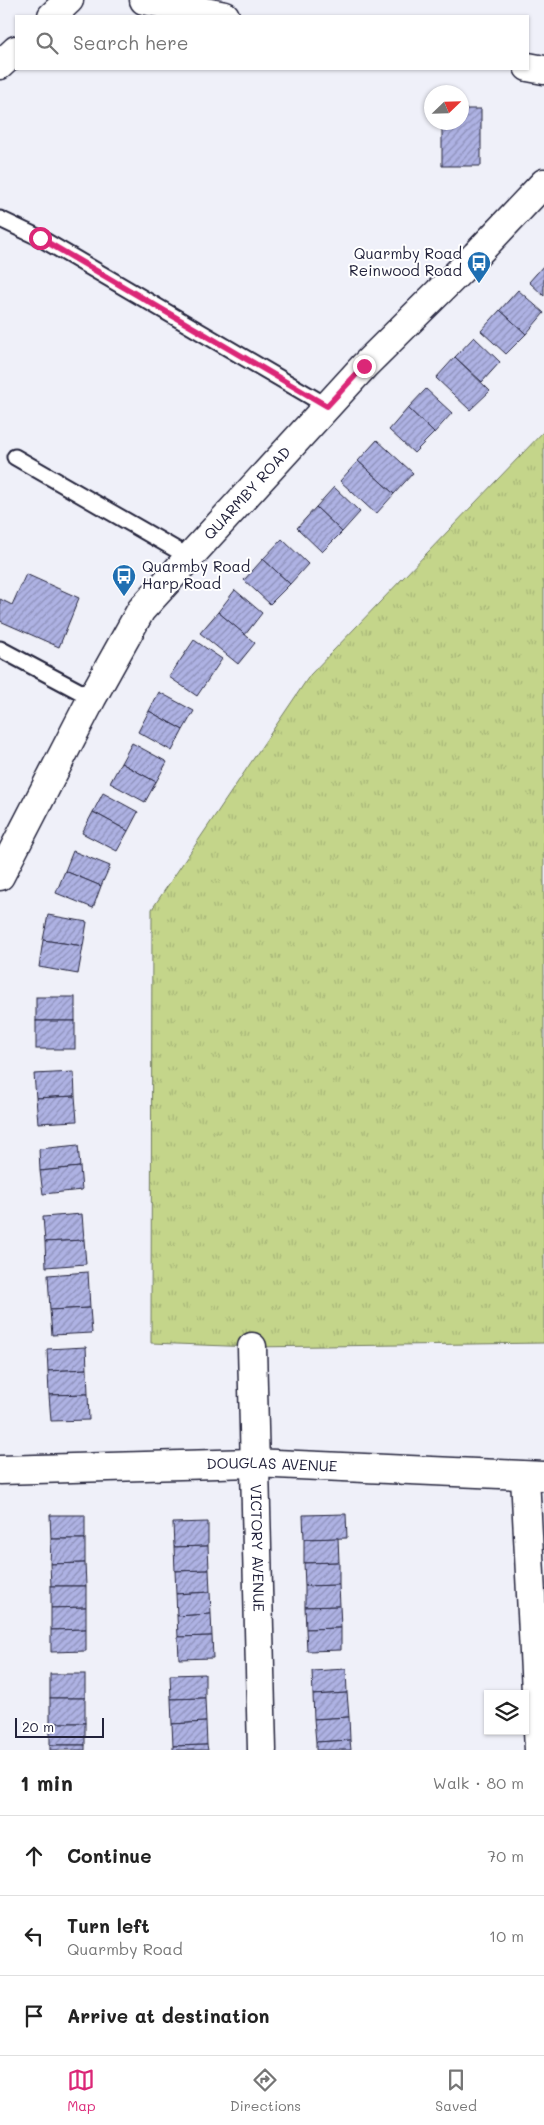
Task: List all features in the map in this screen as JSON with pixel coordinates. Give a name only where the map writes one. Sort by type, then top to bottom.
[{"type":"street","points":[[53,15],[69,0]]},
{"type":"street","points":[[144,0],[220,15]]},
{"type":"street","points":[[0,65],[15,51]]},
{"type":"street","points":[[529,68],[544,70]]},
{"type":"street","name":"QUARMBY ROAD","points":[[0,876],[92,698],[141,610],[364,366],[476,255],[544,183]]},
{"type":"street","name":"VICTORY AVENUE","points":[[252,1347],[253,1463],[262,1750]]},
{"type":"street","name":"DOUGLAS AVENUE","points":[[0,1470],[253,1463],[534,1476]]},
{"type":"street","points":[[534,1476],[539,1750]]},
{"type":"lane","points":[[0,219],[40,238],[327,406]]},
{"type":"lane","points":[[15,457],[189,557]]},
{"type":"lane","points":[[0,648],[92,698]]},
{"type":"green space","points":[[544,431],[544,1343],[252,1347],[151,1343],[152,909],[310,675]]},
{"type":"building","points":[[469,109],[481,109],[481,166],[442,166],[442,130],[469,130]]},
{"type":"building","points":[[544,265],[544,296],[529,282]]},
{"type":"building","points":[[518,290],[544,313],[526,334],[500,310]]},
{"type":"building","points":[[500,310],[526,334],[506,354],[481,331]]},
{"type":"building","points":[[474,337],[500,362],[482,382],[455,357]]},
{"type":"building","points":[[455,357],[490,391],[470,410],[436,378]]},
{"type":"building","points":[[426,389],[452,413],[434,433],[408,408]]},
{"type":"building","points":[[408,408],[434,433],[414,453],[389,430]]},
{"type":"building","points":[[377,440],[413,473],[394,494],[358,461]]},
{"type":"building","points":[[358,461],[394,494],[376,514],[340,481]]},
{"type":"building","points":[[334,487],[360,512],[342,532],[316,507]]},
{"type":"building","points":[[316,507],[342,532],[322,552],[297,528]]},
{"type":"building","points":[[282,539],[308,564],[290,584],[263,559]]},
{"type":"building","points":[[263,559],[290,584],[270,604],[244,580]]},
{"type":"building","points":[[26,574],[79,598],[59,647],[0,621],[0,599],[12,605]]},
{"type":"building","points":[[235,590],[262,613],[245,635],[218,612]]},
{"type":"building","points":[[218,612],[255,643],[238,664],[200,633]]},
{"type":"building","points":[[194,640],[222,659],[197,696],[169,677]]},
{"type":"building","points":[[159,692],[194,711],[183,730],[149,711]]},
{"type":"building","points":[[149,711],[183,730],[172,751],[138,732]]},
{"type":"building","points":[[132,743],[167,762],[156,782],[121,763]]},
{"type":"building","points":[[121,763],[156,782],[145,802],[110,783]]},
{"type":"building","points":[[103,793],[138,812],[128,831],[93,812]]},
{"type":"building","points":[[93,812],[128,831],[117,851],[82,833]]},
{"type":"building","points":[[73,851],[110,866],[101,886],[65,871]]},
{"type":"building","points":[[65,871],[101,886],[93,908],[56,893]]},
{"type":"building","points":[[48,915],[87,922],[83,946],[43,940]]},
{"type":"building","points":[[43,940],[83,946],[78,974],[39,967]]},
{"type":"building","points":[[36,997],[75,997],[75,1021],[36,1021]]},
{"type":"building","points":[[36,1021],[75,1021],[75,1049],[36,1049]]},
{"type":"building","points":[[74,1072],[75,1096],[36,1098],[34,1074]]},
{"type":"building","points":[[75,1096],[77,1121],[38,1123],[36,1098]]},
{"type":"building","points":[[78,1145],[80,1167],[40,1171],[39,1149]]},
{"type":"building","points":[[80,1167],[82,1190],[43,1194],[40,1171]]},
{"type":"building","points":[[82,1214],[84,1240],[45,1242],[43,1217]]},
{"type":"building","points":[[84,1240],[86,1264],[46,1267],[45,1242]]},
{"type":"building","points":[[88,1272],[90,1308],[50,1310],[48,1275]]},
{"type":"building","points":[[90,1308],[92,1333],[52,1335],[50,1310]]},
{"type":"building","points":[[86,1347],[87,1369],[48,1371],[47,1349]]},
{"type":"building","points":[[87,1369],[88,1394],[49,1395],[48,1371]]},
{"type":"building","points":[[88,1394],[89,1420],[51,1421],[49,1395]]},
{"type":"building","points":[[346,1514],[347,1538],[304,1539],[303,1515]]},
{"type":"building","points":[[50,1515],[85,1515],[85,1539],[51,1539]]},
{"type":"building","points":[[208,1522],[208,1546],[174,1547],[173,1523]]},
{"type":"building","points":[[338,1538],[339,1562],[304,1563],[304,1539]]},
{"type":"building","points":[[51,1539],[85,1539],[85,1563],[50,1564]]},
{"type":"building","points":[[208,1546],[209,1570],[175,1571],[174,1547]]},
{"type":"building","points":[[339,1562],[339,1585],[305,1586],[304,1563]]},
{"type":"building","points":[[85,1563],[86,1586],[51,1586],[50,1564]]},
{"type":"building","points":[[209,1570],[210,1592],[176,1594],[175,1571]]},
{"type":"building","points":[[339,1585],[340,1606],[305,1607],[305,1586]]},
{"type":"building","points":[[51,1586],[86,1586],[86,1607],[51,1608]]},
{"type":"building","points":[[210,1592],[211,1614],[177,1616],[176,1594]]},
{"type":"building","points":[[340,1606],[341,1628],[306,1629],[305,1607]]},
{"type":"building","points":[[86,1607],[86,1629],[51,1630],[51,1608]]},
{"type":"building","points":[[211,1614],[212,1636],[178,1637],[177,1616]]},
{"type":"building","points":[[341,1628],[341,1650],[307,1651],[306,1629]]},
{"type":"building","points":[[86,1629],[86,1651],[51,1652],[51,1630]]},
{"type":"building","points":[[212,1636],[213,1658],[179,1659],[178,1637]]},
{"type":"building","points":[[346,1669],[347,1693],[313,1695],[312,1671]]},
{"type":"building","points":[[50,1674],[85,1674],[85,1698],[50,1698]]},
{"type":"building","points":[[205,1674],[205,1698],[171,1699],[170,1675]]},
{"type":"building","points":[[347,1693],[349,1717],[314,1719],[313,1695]]},
{"type":"building","points":[[50,1698],[85,1698],[85,1723],[50,1723]]},
{"type":"building","points":[[205,1698],[206,1722],[172,1724],[171,1699]]},
{"type":"building","points":[[349,1717],[350,1740],[316,1742],[314,1719]]},
{"type":"building","points":[[206,1722],[207,1745],[173,1746],[172,1724]]},
{"type":"building","points":[[50,1723],[85,1723],[85,1745],[50,1745]]},
{"type":"building","points":[[350,1740],[351,1750],[316,1750],[316,1742]]},
{"type":"building","points":[[50,1745],[85,1745],[85,1750],[50,1750]]},
{"type":"building","points":[[207,1745],[208,1750],[173,1750],[173,1746]]},
{"type":"place","name":"Quarmby Road Reinwood Road","points":[[479,284]]},
{"type":"place","name":"Quarmby Road Harp Road","points":[[124,597]]},
{"type":"route","points":[[40,238],[327,406],[364,366]]}]
